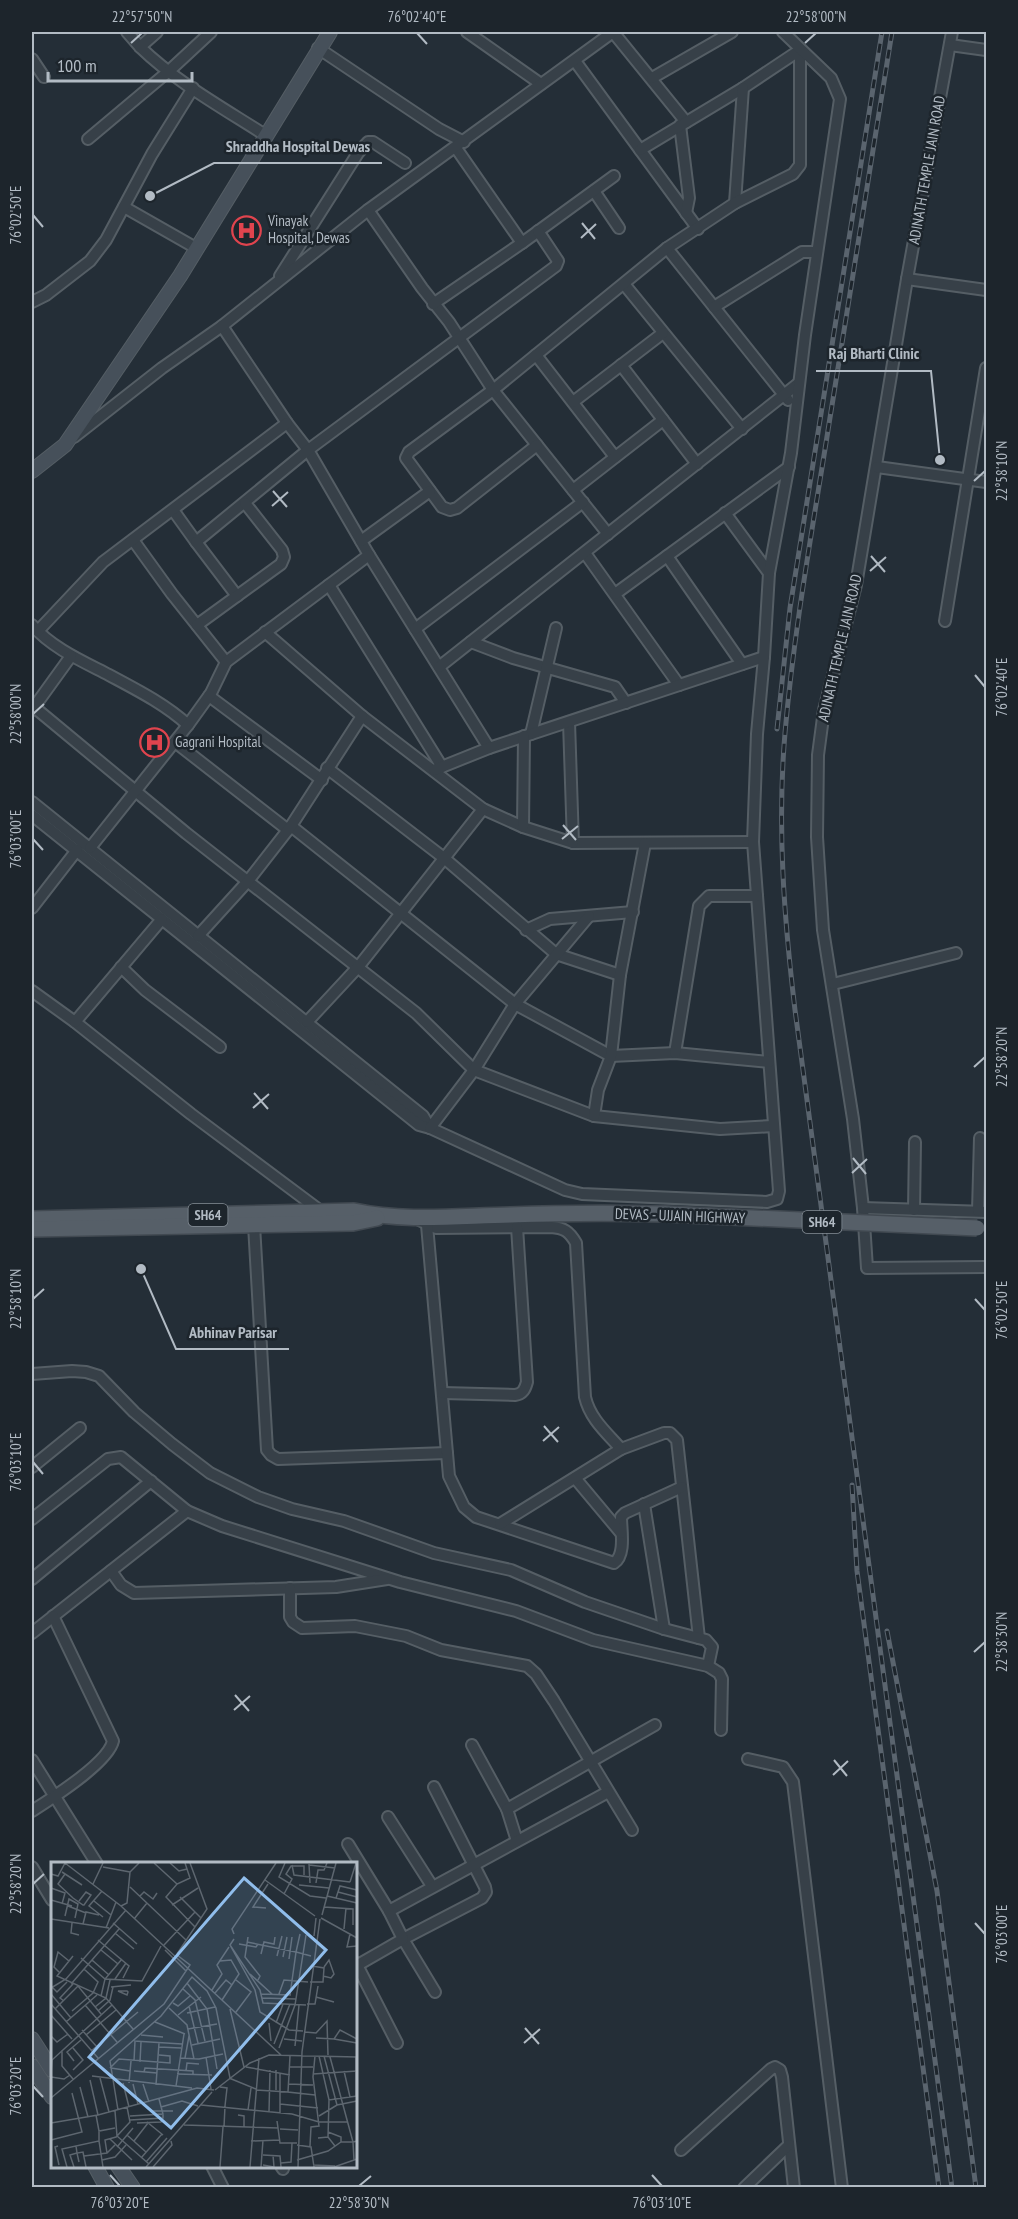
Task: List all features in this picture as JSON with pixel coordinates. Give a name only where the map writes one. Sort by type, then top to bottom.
[{"type":"main road","name":"DEVAS - UJJAIN HIGHWAY","points":[[32,1219],[354,1211],[421,1222],[446,1217],[572,1213],[644,1214],[982,1229]]},
{"type":"main road","name":"DEVAS - UJJAIN HIGHWAY","points":[[32,1229],[352,1223],[383,1217]]},
{"type":"street","points":[[127,32],[140,47],[169,71],[265,135]]},
{"type":"street","points":[[140,47],[157,32]]},
{"type":"street","points":[[88,139],[169,71],[211,32]]},
{"type":"street","points":[[65,445],[196,248],[330,32]]},
{"type":"street","points":[[467,32],[541,84]]},
{"type":"street","points":[[32,471],[162,368],[222,326],[368,210],[613,32],[652,78],[683,123],[689,198],[686,213]]},
{"type":"street","points":[[652,78],[732,32]]},
{"type":"street","points":[[32,815],[419,1125],[565,1190],[582,1194],[767,1202],[777,1199],[779,1191],[753,843],[757,734],[769,573],[789,467],[840,99],[831,78],[783,32]]},
{"type":"street","name":"ADINATH TEMPLE JAIN ROAD","points":[[952,32],[856,585],[824,710],[818,756],[817,837],[823,930],[833,984],[863,1208],[867,1268],[987,1267]]},
{"type":"street","points":[[950,45],[987,50]]},
{"type":"street","points":[[318,48],[460,145],[522,243]]},
{"type":"street","points":[[640,150],[743,88],[800,50]]},
{"type":"street","points":[[537,445],[457,508],[450,510],[442,507],[406,458],[409,452],[493,390],[667,248],[735,202],[793,174],[800,165],[800,50]]},
{"type":"street","points":[[32,59],[44,77]]},
{"type":"street","points":[[575,61],[698,229]]},
{"type":"street","points":[[32,302],[46,295],[90,261],[106,240],[152,154],[193,88]]},
{"type":"street","points":[[735,202],[743,88]]},
{"type":"street","points":[[276,282],[358,153],[368,142],[373,142],[405,163]]},
{"type":"street","points":[[433,304],[614,176]]},
{"type":"street","points":[[594,191],[620,228]]},
{"type":"street","points":[[124,207],[196,248]]},
{"type":"street","points":[[368,210],[493,390],[608,534]]},
{"type":"street","points":[[195,542],[309,450],[556,266],[558,261],[555,253],[538,231]]},
{"type":"street","points":[[667,248],[796,410]]},
{"type":"street","points":[[714,307],[802,252],[817,252]]},
{"type":"street","points":[[908,279],[987,290]]},
{"type":"street","points":[[624,284],[742,429]]},
{"type":"street","points":[[222,326],[287,423],[309,450],[369,555],[489,748]]},
{"type":"street","points":[[573,402],[663,333]]},
{"type":"street","points":[[536,355],[615,457]]},
{"type":"street","points":[[621,365],[697,464]]},
{"type":"street","points":[[945,621],[983,412],[986,370]]},
{"type":"street","points":[[439,667],[799,383]]},
{"type":"street","points":[[573,489],[663,420]]},
{"type":"street","points":[[188,725],[149,697],[71,656],[34,628],[103,562],[287,423]]},
{"type":"street","points":[[615,594],[789,467]]},
{"type":"street","points":[[877,467],[987,482]]},
{"type":"street","points":[[361,541],[430,491]]},
{"type":"street","points":[[415,629],[583,502]]},
{"type":"street","points":[[197,625],[280,564],[284,557],[282,550],[245,503]]},
{"type":"street","points":[[173,510],[237,596]]},
{"type":"street","points":[[725,513],[769,573]]},
{"type":"street","points":[[133,540],[226,662]]},
{"type":"street","points":[[585,553],[679,685]]},
{"type":"street","points":[[90,848],[188,725],[209,696],[226,662],[369,555]]},
{"type":"street","points":[[667,556],[742,664]]},
{"type":"street","points":[[329,585],[438,768]]},
{"type":"street","points":[[524,827],[528,735],[556,628]]},
{"type":"street","points":[[265,632],[362,716],[438,768],[483,809],[524,827],[573,843],[753,843]]},
{"type":"street","points":[[471,642],[546,668],[615,687],[626,703]]},
{"type":"street","points":[[71,656],[33,709],[136,790],[186,833],[416,1012],[474,1070],[594,1116],[720,1129],[773,1126]]},
{"type":"street","points":[[438,768],[489,748],[764,657]]},
{"type":"street","points":[[209,696],[322,780]]},
{"type":"street","points":[[198,936],[248,881],[290,828],[362,716]]},
{"type":"street","points":[[569,722],[573,843]]},
{"type":"street","points":[[175,742],[402,913],[515,1004],[610,1056],[675,1053],[769,1062]]},
{"type":"street","points":[[327,768],[444,858],[556,954],[620,975]]},
{"type":"street","points":[[32,802],[423,1116],[430,1128]]},
{"type":"street","points":[[308,1022],[359,966],[483,809]]},
{"type":"street","points":[[594,1116],[598,1090],[610,1056],[620,975],[645,843]]},
{"type":"street","points":[[32,908],[77,850]]},
{"type":"street","points":[[675,1053],[699,906],[709,896],[757,896]]},
{"type":"street","points":[[526,930],[550,920],[633,912]]},
{"type":"street","points":[[430,1128],[474,1070],[515,1004],[589,916]]},
{"type":"street","points":[[75,1022],[162,919]]},
{"type":"street","points":[[833,984],[956,953]]},
{"type":"street","points":[[121,967],[145,990],[220,1047]]},
{"type":"street","points":[[32,991],[322,1213]]},
{"type":"street","points":[[863,1208],[982,1211],[980,1138]]},
{"type":"street","points":[[915,1142],[915,1210]]},
{"type":"street","points":[[621,1449],[594,1419],[585,1397],[576,1243],[572,1235],[562,1228],[436,1228],[421,1222],[443,1393],[449,1476],[464,1507],[476,1517],[614,1563],[621,1553],[621,1517],[625,1513],[682,1487]]},
{"type":"street","points":[[254,1225],[267,1450],[271,1455],[278,1458],[447,1454]]},
{"type":"street","points":[[443,1393],[515,1395],[525,1389],[527,1382],[517,1227]]},
{"type":"street","points":[[32,1374],[72,1371],[99,1376],[135,1412],[210,1473],[258,1497],[292,1509],[344,1521],[434,1553],[510,1570],[585,1602],[710,1642],[712,1647],[708,1666]]},
{"type":"street","points":[[32,1467],[80,1428]]},
{"type":"street","points":[[500,1524],[621,1449],[664,1433],[670,1433],[677,1440],[699,1638]]},
{"type":"street","points":[[32,1519],[108,1459],[121,1457],[187,1510],[222,1526],[390,1578],[516,1611],[593,1640],[708,1666],[719,1673],[722,1679],[721,1730]]},
{"type":"street","points":[[575,1478],[621,1533]]},
{"type":"street","points":[[32,1579],[151,1481]]},
{"type":"street","points":[[644,1504],[664,1629]]},
{"type":"street","points":[[32,1633],[187,1510]]},
{"type":"street","points":[[111,1571],[122,1585],[134,1593],[336,1587],[390,1578]]},
{"type":"street","points":[[290,1588],[290,1617],[302,1628],[355,1626],[406,1636],[441,1650],[527,1666],[536,1674],[554,1701],[632,1830]]},
{"type":"street","points":[[32,1811],[101,1760],[111,1748],[112,1741],[111,1734],[53,1616]]},
{"type":"street","points":[[507,1809],[655,1725]]},
{"type":"street","points":[[472,1745],[507,1809],[517,1841]]},
{"type":"street","points":[[748,1759],[783,1767],[793,1782],[842,2187]]},
{"type":"street","points":[[32,1760],[96,1862]]},
{"type":"street","points":[[357,1964],[482,1898],[486,1892],[434,1787]]},
{"type":"street","points":[[388,1911],[608,1792]]},
{"type":"street","points":[[388,1817],[432,1886]]},
{"type":"street","points":[[348,1844],[435,1992]]},
{"type":"street","points":[[32,1867],[51,1898]]},
{"type":"street","points":[[357,1967],[397,2043]]},
{"type":"street","points":[[32,2039],[51,2068]]},
{"type":"street","points":[[32,2066],[51,2095]]},
{"type":"street","points":[[681,2150],[775,2067],[780,2070],[782,2077],[794,2187]]},
{"type":"street","points":[[744,2187],[789,2145]]},
{"type":"street","points":[[96,2168],[107,2187]]},
{"type":"street","points":[[119,2168],[133,2187]]},
{"type":"street","points":[[213,2168],[223,2187]]},
{"type":"railway","points":[[777,729],[790,608],[882,32]]},
{"type":"railway","points":[[892,32],[799,616],[785,733],[782,837],[785,906],[795,1010],[952,2188]]},
{"type":"railway","points":[[852,1485],[857,1571],[939,2188]]},
{"type":"railway","points":[[887,1631],[937,1891],[976,2188]]},
{"type":"place","name":"Shraddha Hospital Dewas","points":[[150,196]]},
{"type":"place","name":"Vinayak Hospital, Dewas","points":[[247,230]]},
{"type":"place","name":"Raj Bharti Clinic","points":[[940,460]]},
{"type":"place","name":"Gagrani Hospital","points":[[154,742]]},
{"type":"place","name":"Abhinav Parisar","points":[[141,1269]]}]
